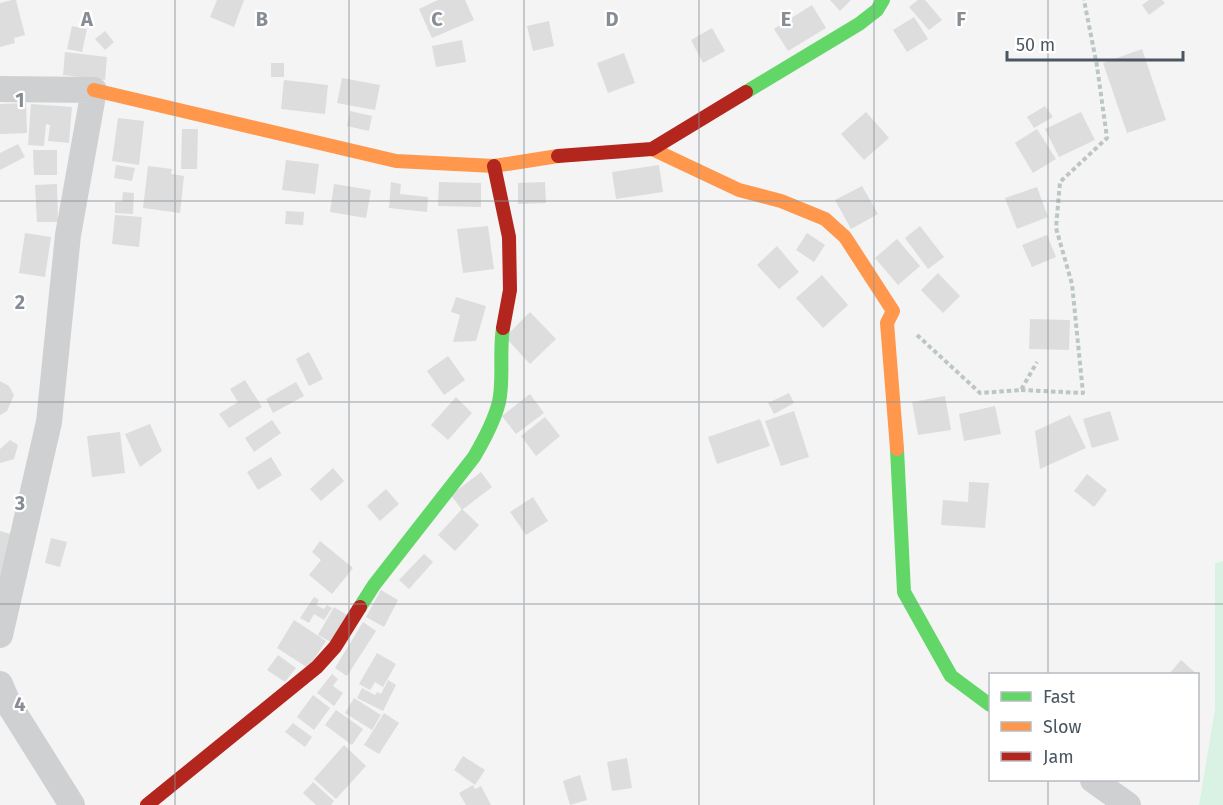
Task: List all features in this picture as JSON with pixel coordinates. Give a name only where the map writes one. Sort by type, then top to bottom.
[{"type":"street","points":[[0,89],[94,90],[396,161],[494,166],[574,154],[652,149],[859,24],[877,10],[883,0]]},
{"type":"street","points":[[0,635],[49,422],[68,235],[94,90]]},
{"type":"street","points":[[652,149],[739,190],[781,201],[825,219],[845,237],[893,311],[887,323],[897,431],[904,592],[951,676],[989,704]]},
{"type":"street","points":[[147,805],[317,667],[336,647],[374,585],[474,457],[486,437],[499,401],[501,341],[510,290],[509,237],[494,166]]},
{"type":"street","points":[[0,684],[8,703],[72,805]]},
{"type":"street","points":[[1094,781],[1128,805]]},
{"type":"path","points":[[893,311],[943,362],[980,393],[1022,390],[1083,393],[1072,284],[1056,228],[1060,182],[1107,138],[1097,66],[1084,0]]},
{"type":"path","points":[[1022,390],[1037,363]]},
{"type":"green space","points":[[1223,561],[1223,805],[1199,805],[1215,709],[1215,563]]},
{"type":"building","points":[[16,0],[25,35],[14,38],[15,43],[0,47],[0,3]]},
{"type":"building","points":[[217,0],[244,0],[234,27],[210,17]]},
{"type":"building","points":[[438,0],[465,0],[474,20],[432,38],[419,9]]},
{"type":"building","points":[[830,0],[851,0],[840,11]]},
{"type":"building","points":[[918,0],[925,0],[942,20],[929,30],[909,7]]},
{"type":"building","points":[[1149,0],[1162,0],[1165,3],[1149,15],[1142,5]]},
{"type":"building","points":[[812,5],[826,28],[788,51],[774,29]]},
{"type":"building","points":[[914,17],[928,39],[907,52],[893,30]]},
{"type":"building","points":[[549,21],[554,46],[533,51],[527,26]]},
{"type":"building","points":[[72,26],[87,29],[82,52],[67,49]]},
{"type":"building","points":[[712,28],[725,51],[703,63],[691,40]]},
{"type":"building","points":[[105,31],[114,42],[105,50],[95,39]]},
{"type":"building","points":[[462,40],[466,62],[436,67],[432,46]]},
{"type":"building","points":[[1142,49],[1166,120],[1127,133],[1103,63]]},
{"type":"building","points":[[65,52],[107,57],[105,80],[63,75]]},
{"type":"building","points":[[624,53],[635,83],[608,93],[597,63]]},
{"type":"building","points":[[271,63],[284,63],[284,77],[271,77]]},
{"type":"building","points":[[342,78],[380,85],[375,110],[337,103]]},
{"type":"building","points":[[284,80],[328,85],[325,114],[281,109]]},
{"type":"building","points":[[26,103],[27,133],[0,134],[0,104]]},
{"type":"building","points":[[31,104],[72,107],[69,143],[48,141],[50,125],[46,124],[44,146],[28,145]]},
{"type":"building","points":[[1045,106],[1053,117],[1034,128],[1027,117]]},
{"type":"building","points":[[350,111],[372,116],[369,131],[347,126]]},
{"type":"building","points":[[866,112],[889,138],[864,160],[841,134]]},
{"type":"building","points":[[1081,112],[1095,140],[1059,157],[1045,129]]},
{"type":"building","points":[[118,118],[144,121],[139,165],[112,161]]},
{"type":"building","points":[[182,129],[198,129],[197,169],[181,169]]},
{"type":"building","points":[[1037,129],[1056,159],[1033,173],[1015,143]]},
{"type":"building","points":[[18,144],[25,157],[0,170],[0,153]]},
{"type":"building","points":[[33,150],[57,150],[57,175],[34,175]]},
{"type":"building","points":[[286,160],[319,164],[315,194],[282,190]]},
{"type":"building","points":[[116,165],[135,168],[132,181],[114,178]]},
{"type":"building","points":[[659,165],[663,192],[616,199],[612,172]]},
{"type":"building","points":[[148,166],[172,169],[171,174],[184,176],[180,213],[143,208]]},
{"type":"building","points":[[391,182],[401,184],[400,194],[428,197],[427,212],[389,208]]},
{"type":"building","points":[[439,182],[481,183],[481,207],[438,206]]},
{"type":"building","points":[[545,182],[546,203],[518,204],[518,183]]},
{"type":"building","points":[[57,184],[58,222],[37,222],[35,185]]},
{"type":"building","points":[[334,184],[371,190],[366,218],[330,212]]},
{"type":"building","points":[[862,186],[878,214],[851,229],[835,200]]},
{"type":"building","points":[[1037,187],[1048,217],[1017,229],[1005,198]]},
{"type":"building","points":[[123,192],[134,193],[133,214],[115,213],[115,202],[122,202]]},
{"type":"building","points":[[286,211],[304,212],[303,225],[285,224]]},
{"type":"building","points":[[115,215],[142,217],[139,247],[112,244]]},
{"type":"building","points":[[488,226],[494,269],[463,273],[457,229]]},
{"type":"building","points":[[920,226],[944,257],[928,269],[905,238]]},
{"type":"building","points":[[25,233],[51,237],[45,277],[19,273]]},
{"type":"building","points":[[807,233],[825,245],[814,262],[796,250]]},
{"type":"building","points":[[1047,235],[1056,257],[1032,267],[1022,245]]},
{"type":"building","points":[[897,239],[920,266],[898,285],[875,258]]},
{"type":"building","points":[[777,246],[799,272],[779,289],[757,265]]},
{"type":"building","points":[[938,273],[960,296],[943,313],[921,290]]},
{"type":"building","points":[[822,275],[848,305],[823,328],[796,298]]},
{"type":"building","points":[[456,297],[486,306],[476,341],[453,342],[460,315],[451,312]]},
{"type":"building","points":[[530,312],[556,339],[530,364],[505,337]]},
{"type":"building","points":[[1030,319],[1070,320],[1069,350],[1029,349]]},
{"type":"building","points":[[309,352],[323,379],[309,386],[296,359]]},
{"type":"building","points":[[448,356],[465,380],[444,395],[427,371]]},
{"type":"building","points":[[245,380],[262,407],[229,428],[219,414],[238,402],[230,389]]},
{"type":"building","points":[[0,381],[9,386],[14,395],[7,411],[0,415]]},
{"type":"building","points":[[296,382],[304,396],[273,413],[266,399]]},
{"type":"building","points":[[789,393],[794,403],[774,414],[768,403]]},
{"type":"building","points":[[530,394],[544,413],[516,434],[502,416]]},
{"type":"building","points":[[945,396],[951,430],[918,435],[912,402]]},
{"type":"building","points":[[456,397],[472,413],[448,440],[431,425]]},
{"type":"building","points":[[995,406],[1001,434],[964,441],[959,414]]},
{"type":"building","points":[[794,411],[809,457],[781,466],[765,421]]},
{"type":"building","points":[[1110,411],[1119,440],[1092,448],[1083,419]]},
{"type":"building","points":[[1070,415],[1086,448],[1040,469],[1035,431]]},
{"type":"building","points":[[545,417],[560,436],[536,456],[521,436]]},
{"type":"building","points":[[760,419],[770,446],[717,464],[708,437]]},
{"type":"building","points":[[272,420],[281,433],[254,452],[245,438]]},
{"type":"building","points":[[150,424],[162,451],[140,467],[125,434]]},
{"type":"building","points":[[120,432],[125,473],[92,477],[87,436]]},
{"type":"building","points":[[10,440],[18,445],[14,459],[0,463],[0,449]]},
{"type":"building","points":[[271,457],[282,475],[258,490],[247,472]]},
{"type":"building","points":[[333,468],[344,481],[321,501],[310,489]]},
{"type":"building","points":[[481,472],[492,487],[462,510],[451,495]]},
{"type":"building","points":[[1087,474],[1107,490],[1094,507],[1074,491]]},
{"type":"building","points":[[969,482],[989,483],[985,528],[941,525],[943,500],[968,502]]},
{"type":"building","points":[[386,489],[399,504],[380,521],[367,506]]},
{"type":"building","points":[[533,497],[548,521],[526,535],[510,512]]},
{"type":"building","points":[[462,509],[479,525],[455,551],[438,535]]},
{"type":"building","points":[[0,531],[14,535],[0,578]]},
{"type":"building","points":[[51,538],[67,542],[60,567],[45,563]]},
{"type":"building","points":[[320,541],[353,568],[332,594],[309,575],[321,560],[312,552]]},
{"type":"building","points":[[424,554],[433,562],[409,589],[399,580]]},
{"type":"building","points":[[381,590],[398,600],[384,627],[366,617]]},
{"type":"building","points":[[314,597],[319,600],[316,605],[324,609],[327,605],[332,608],[324,620],[314,614],[309,623],[300,618]]},
{"type":"building","points":[[334,607],[347,615],[331,642],[318,635]]},
{"type":"building","points":[[294,620],[326,641],[308,668],[277,648]]},
{"type":"building","points":[[363,622],[376,631],[347,676],[335,668]]},
{"type":"building","points":[[377,653],[396,664],[383,687],[375,682],[370,690],[359,684]]},
{"type":"building","points":[[278,655],[296,668],[285,682],[267,670]]},
{"type":"building","points":[[1181,660],[1196,673],[1170,673]]},
{"type":"building","points":[[332,674],[338,679],[333,686],[343,693],[334,706],[317,693]]},
{"type":"building","points":[[388,680],[396,685],[383,711],[357,698],[362,688],[375,695],[377,692],[381,694]]},
{"type":"building","points":[[313,695],[330,708],[314,730],[297,717]]},
{"type":"building","points":[[354,698],[381,715],[372,730],[345,713]]},
{"type":"building","points":[[336,710],[363,729],[352,745],[325,725]]},
{"type":"building","points":[[384,713],[399,723],[379,754],[364,745]]},
{"type":"building","points":[[293,723],[312,737],[305,747],[285,732]]},
{"type":"building","points":[[344,745],[366,766],[336,799],[314,779]]},
{"type":"building","points":[[463,756],[485,770],[475,785],[454,770]]},
{"type":"building","points":[[627,758],[632,788],[612,791],[607,762]]},
{"type":"building","points":[[580,775],[587,800],[570,805],[563,781]]},
{"type":"building","points":[[313,782],[334,801],[331,805],[316,805],[303,793]]},
{"type":"building","points":[[473,785],[475,789],[481,786],[491,805],[466,805],[459,793]]},
{"type":"traffic: fast","points":[[746,92],[859,24],[877,10],[883,0]]},
{"type":"traffic: fast","points":[[360,607],[374,585],[474,457],[485,437],[499,402],[503,328]]},
{"type":"traffic: fast","points":[[897,449],[904,592],[951,676],[989,704]]},
{"type":"traffic: slow","points":[[94,90],[396,161],[494,166],[558,156]]},
{"type":"traffic: slow","points":[[652,149],[739,190],[781,201],[825,219],[845,237],[893,311],[887,323],[897,449]]},
{"type":"traffic: jam","points":[[558,156],[652,149],[746,92]]},
{"type":"traffic: jam","points":[[494,166],[509,237],[510,290],[503,328]]},
{"type":"traffic: jam","points":[[147,805],[317,667],[335,647],[360,607]]}]
